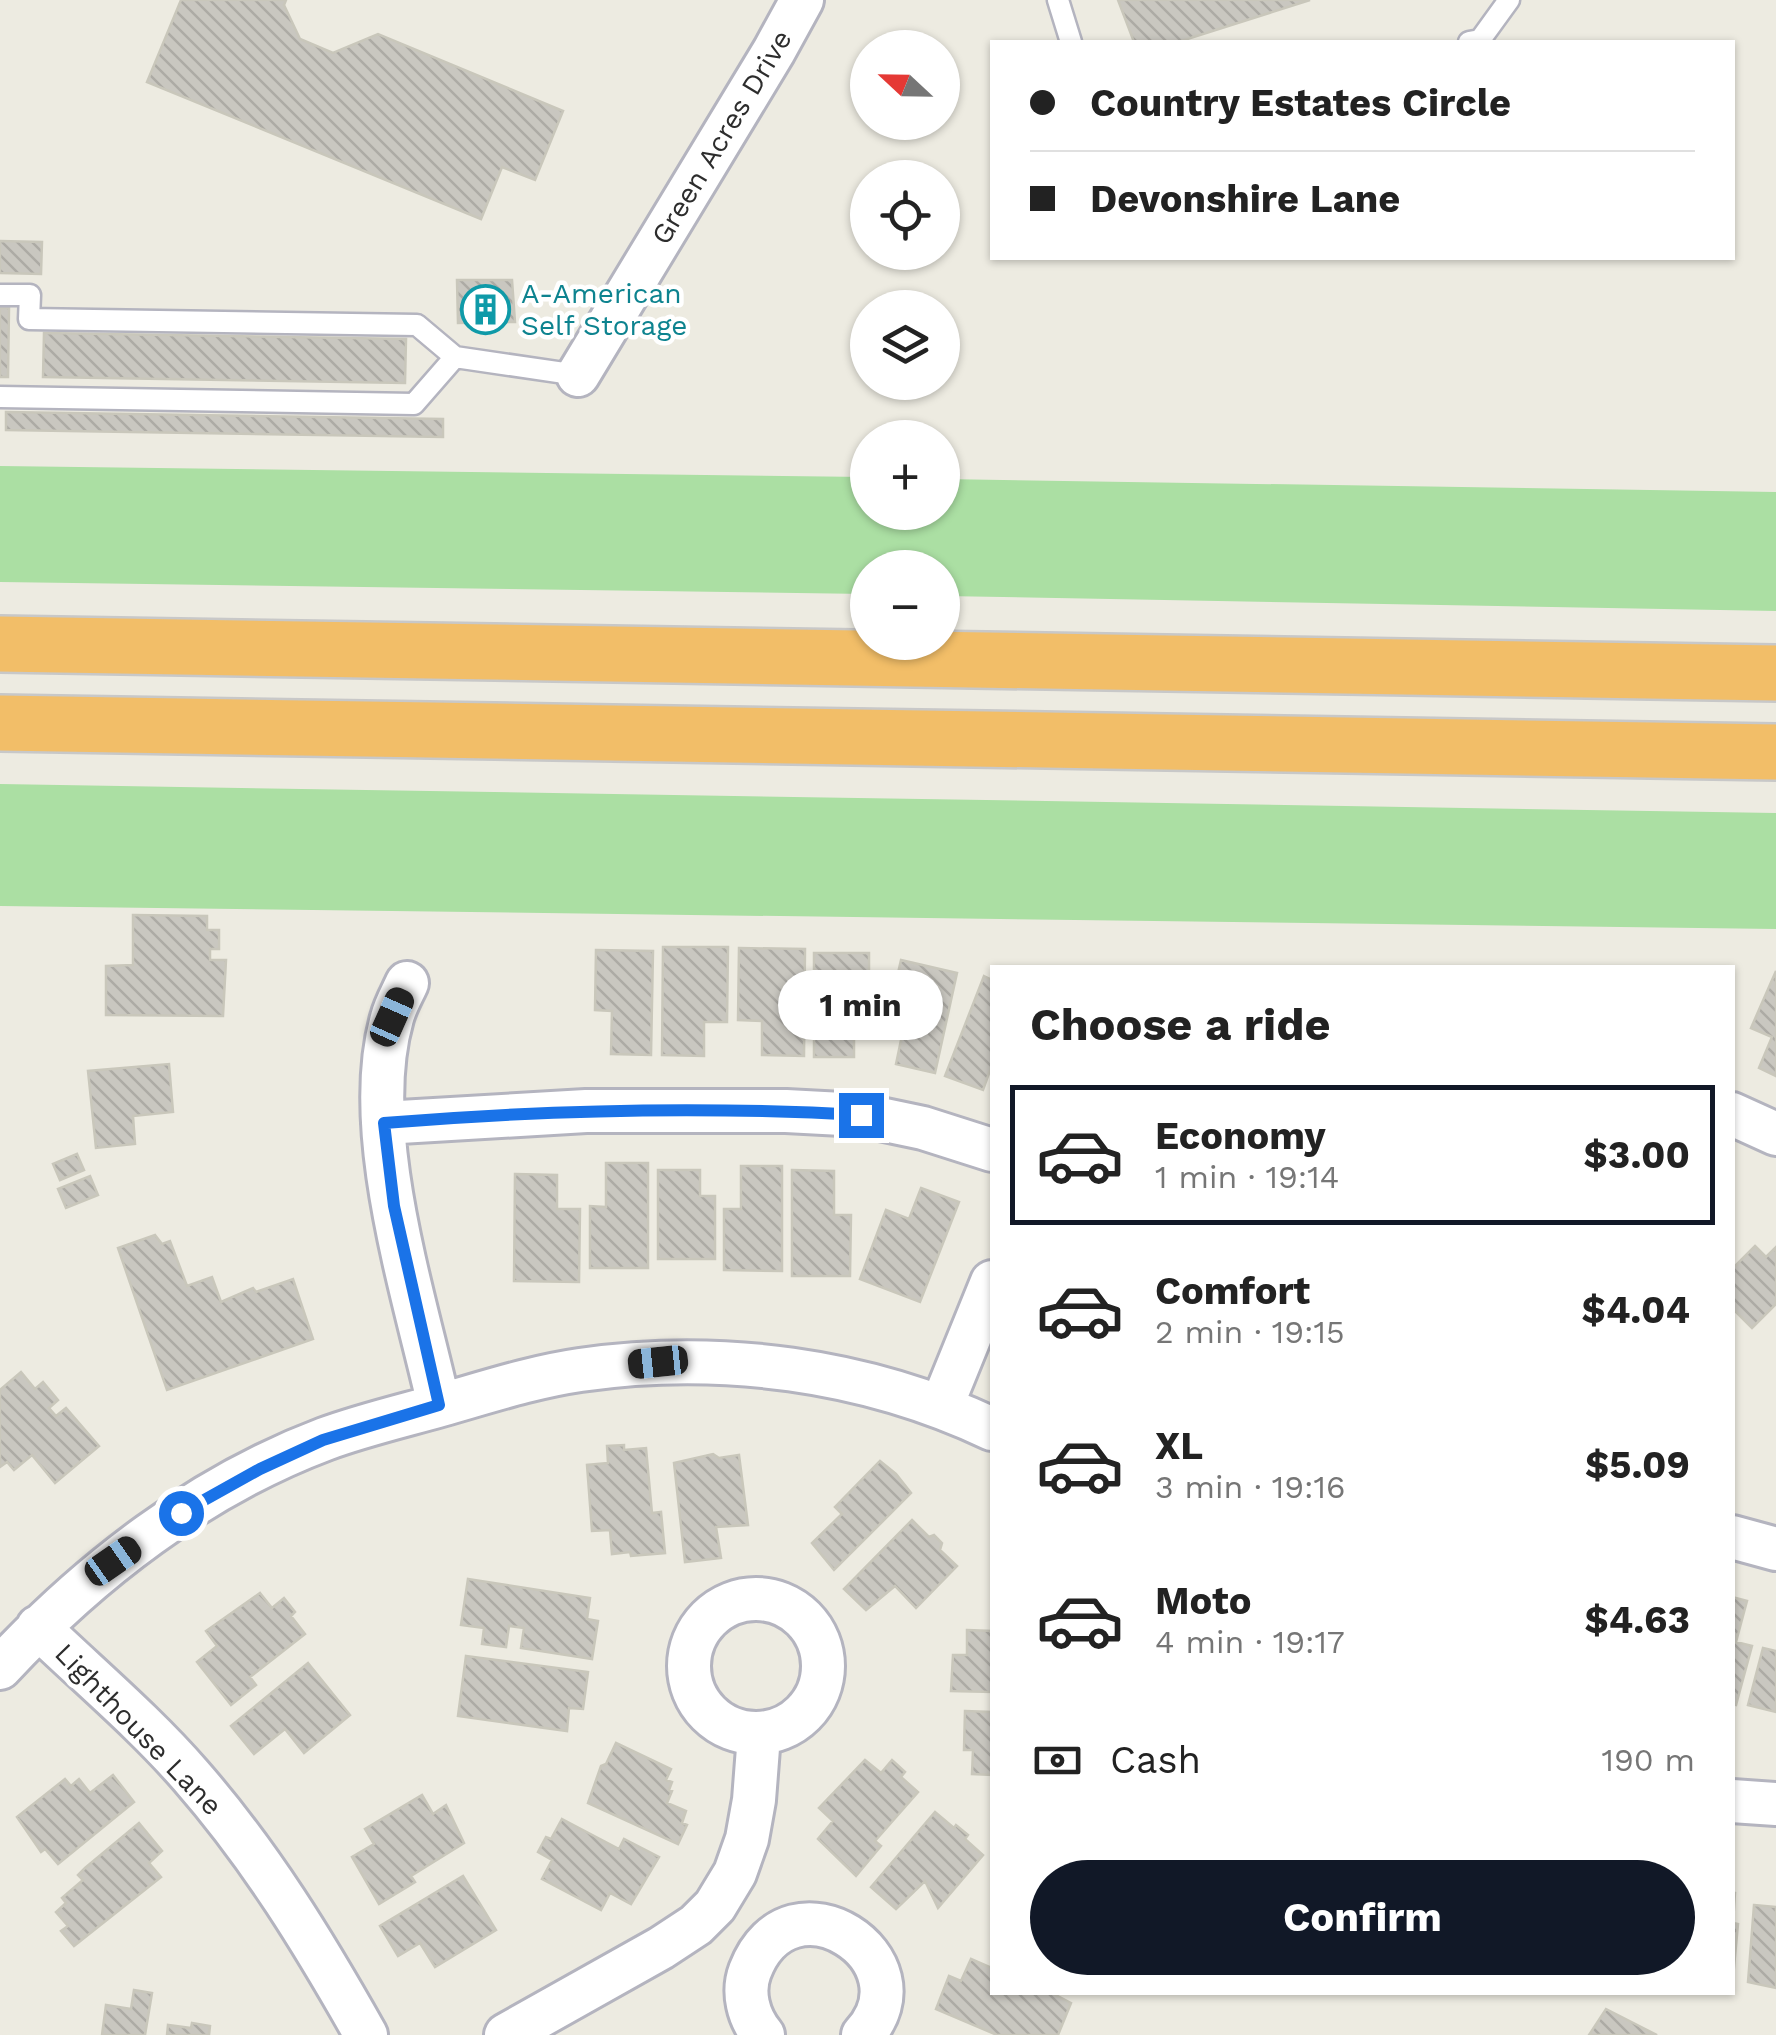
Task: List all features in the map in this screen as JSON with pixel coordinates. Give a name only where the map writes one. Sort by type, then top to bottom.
[{"type":"highway","points":[[0,644],[1776,673]]},
{"type":"highway","points":[[0,723],[1776,752]]},
{"type":"street","name":"Green Acres Drive","points":[[578,375],[802,0]]},
{"type":"street","points":[[407,983],[392,1017],[384,1063],[384,1123],[394,1206],[439,1405]]},
{"type":"street","points":[[384,1123],[586,1110],[786,1111],[861,1115],[923,1128],[990,1149]]},
{"type":"street","points":[[1735,1115],[1776,1134]]},
{"type":"street","points":[[942,1406],[990,1287]]},
{"type":"street","points":[[0,1668],[38,1626],[113,1561],[181,1513],[260,1469],[323,1440],[518,1382],[578,1370],[658,1362],[804,1371],[880,1387],[942,1406],[990,1428]]},
{"type":"street","points":[[1735,1537],[1776,1549]]},
{"type":"street","name":"Lighthouse Lane","points":[[38,1626],[189,1773],[241,1836],[304,1926],[366,2035]]},
{"type":"street","points":[[506,2035],[661,1948],[696,1926],[714,1906],[735,1873],[747,1839],[758,1735]]},
{"type":"street","points":[[1735,1801],[1776,1804]]},
{"type":"street","points":[[714,1906],[764,1946]]},
{"type":"street","points":[[763,2035],[748,2008],[746,1981],[756,1956],[773,1936],[797,1925],[810,1924],[836,1928],[858,1942],[868,1951],[879,1974],[880,2001],[871,2026],[863,2035]]},
{"type":"lane","points":[[1058,0],[1070,40]]},
{"type":"lane","points":[[1480,40],[1509,0]]},
{"type":"lane","points":[[0,295],[30,295],[29,319],[417,325],[454,357],[578,375]]},
{"type":"lane","points":[[0,397],[414,404],[454,357]]},
{"type":"green space","points":[[0,466],[850,477],[850,530],[960,530],[960,479],[1776,492],[1776,611],[960,596],[960,550],[850,550],[850,594],[0,582]]},
{"type":"green space","points":[[0,784],[1776,813],[1776,929],[0,906]]},
{"type":"building","points":[[181,0],[286,0],[284,5],[300,39],[333,53],[378,34],[563,111],[535,180],[502,167],[481,219],[147,82]]},
{"type":"building","points":[[1118,0],[1310,0],[1184,40],[1133,40]]},
{"type":"building","points":[[0,241],[42,242],[41,274],[0,273]]},
{"type":"building","name":"A-American Self Storage","points":[[457,280],[512,280],[515,322],[458,323]]},
{"type":"building","points":[[0,308],[9,308],[8,377],[0,377]]},
{"type":"building","points":[[44,333],[406,339],[405,383],[43,377]]},
{"type":"building","points":[[6,412],[443,419],[443,437],[6,430]]},
{"type":"building","points":[[133,915],[207,916],[207,930],[219,930],[219,949],[210,949],[210,960],[226,960],[223,1016],[106,1015],[106,966],[133,965]]},
{"type":"building","points":[[663,947],[728,947],[727,1022],[704,1022],[704,1056],[662,1055]]},
{"type":"building","points":[[739,948],[805,949],[804,1056],[762,1055],[762,1021],[738,1020]]},
{"type":"building","points":[[596,950],[653,951],[651,1055],[611,1054],[612,1011],[595,1010]]},
{"type":"building","points":[[814,953],[869,953],[869,1014],[854,1014],[854,1057],[814,1057]]},
{"type":"building","points":[[901,960],[957,973],[935,1073],[896,1064],[905,1021],[888,1017]]},
{"type":"building","points":[[1776,971],[1776,1076],[1759,1068],[1772,1037],[1751,1028]]},
{"type":"building","points":[[984,976],[990,979],[990,1071],[983,1090],[945,1076]]},
{"type":"building","points":[[169,1064],[173,1112],[133,1116],[135,1144],[96,1148],[88,1071]]},
{"type":"building","points":[[77,1154],[84,1170],[60,1180],[53,1164]]},
{"type":"building","points":[[606,1163],[648,1163],[648,1268],[590,1268],[590,1206],[606,1207]]},
{"type":"building","points":[[741,1166],[782,1166],[782,1271],[724,1270],[724,1209],[741,1209]]},
{"type":"building","points":[[658,1170],[700,1170],[700,1196],[715,1196],[715,1259],[658,1259]]},
{"type":"building","points":[[792,1170],[834,1171],[834,1215],[851,1215],[850,1276],[792,1276]]},
{"type":"building","points":[[515,1174],[557,1175],[557,1209],[580,1209],[579,1282],[514,1281]]},
{"type":"building","points":[[90,1176],[98,1195],[66,1208],[58,1189]]},
{"type":"building","points":[[921,1188],[959,1202],[920,1302],[860,1279],[886,1210],[909,1219]]},
{"type":"building","points":[[155,1235],[162,1244],[170,1241],[187,1286],[212,1277],[221,1302],[253,1288],[256,1292],[293,1279],[313,1339],[167,1390],[118,1248]]},
{"type":"building","points":[[1755,1246],[1766,1257],[1776,1247],[1776,1304],[1752,1328],[1735,1311],[1735,1266]]},
{"type":"building","points":[[21,1372],[35,1389],[43,1382],[58,1400],[49,1408],[56,1416],[66,1408],[99,1446],[55,1483],[32,1455],[14,1470],[7,1462],[0,1467],[0,1390]]},
{"type":"building","points":[[624,1445],[624,1450],[646,1448],[652,1513],[661,1512],[665,1553],[612,1554],[610,1530],[592,1531],[587,1465],[608,1463],[607,1446]]},
{"type":"building","points":[[713,1454],[719,1458],[739,1455],[748,1525],[716,1527],[721,1558],[685,1562],[674,1463]]},
{"type":"building","points":[[880,1461],[911,1493],[834,1570],[812,1543],[842,1514],[835,1507]]},
{"type":"building","points":[[912,1520],[929,1537],[934,1535],[942,1543],[940,1550],[957,1566],[916,1608],[895,1586],[866,1610],[844,1589]]},
{"type":"building","points":[[468,1579],[590,1598],[587,1619],[598,1621],[592,1659],[521,1648],[524,1628],[509,1626],[506,1647],[482,1644],[484,1628],[461,1625]]},
{"type":"building","points":[[260,1593],[272,1608],[284,1598],[295,1612],[291,1616],[305,1634],[250,1677],[256,1685],[231,1705],[197,1662],[217,1646],[206,1631]]},
{"type":"building","points":[[1735,1598],[1747,1601],[1736,1642],[1752,1646],[1736,1705]]},
{"type":"building","points":[[967,1630],[990,1631],[990,1692],[951,1691],[953,1655],[967,1655]]},
{"type":"building","points":[[1763,1648],[1776,1651],[1776,1712],[1748,1705]]},
{"type":"building","points":[[466,1656],[588,1672],[583,1709],[569,1708],[567,1731],[458,1716]]},
{"type":"building","points":[[308,1663],[350,1715],[304,1753],[285,1729],[254,1754],[231,1726]]},
{"type":"building","points":[[965,1711],[990,1712],[990,1775],[972,1774],[973,1750],[964,1750]]},
{"type":"building","points":[[616,1743],[671,1769],[666,1780],[672,1782],[667,1803],[686,1811],[682,1823],[687,1825],[678,1844],[588,1803],[601,1766],[606,1764]]},
{"type":"building","points":[[865,1760],[881,1773],[892,1760],[905,1772],[901,1777],[918,1792],[875,1841],[881,1846],[856,1876],[818,1839],[833,1821],[819,1808]]},
{"type":"building","points":[[113,1775],[134,1802],[58,1864],[45,1849],[41,1852],[17,1817],[65,1779],[71,1786],[79,1779],[90,1793]]},
{"type":"building","points":[[422,1795],[433,1814],[446,1805],[464,1843],[411,1876],[415,1882],[379,1904],[352,1857],[374,1844],[365,1829]]},
{"type":"building","points":[[935,1812],[968,1835],[965,1839],[983,1855],[938,1908],[925,1881],[896,1909],[871,1887]]},
{"type":"building","points":[[562,1819],[619,1849],[624,1839],[659,1857],[631,1904],[610,1893],[601,1910],[542,1879],[552,1860],[538,1852]]},
{"type":"building","points":[[139,1823],[162,1851],[149,1863],[161,1877],[74,1946],[61,1931],[68,1926],[56,1912],[66,1903],[62,1898],[83,1880],[78,1875],[85,1868]]},
{"type":"building","points":[[463,1876],[496,1930],[435,1967],[420,1943],[398,1956],[380,1926]]},
{"type":"building","points":[[1754,1905],[1776,1907],[1776,1988],[1748,1982]]},
{"type":"building","points":[[971,1959],[990,1967],[990,1995],[1056,1995],[1071,2003],[1058,2035],[997,2035],[936,2009],[949,1976],[961,1981]]},
{"type":"building","points":[[134,1990],[152,1993],[145,2035],[102,2035],[106,2005],[131,2009]]},
{"type":"building","points":[[1606,2009],[1657,2035],[1589,2035]]},
{"type":"building","points":[[192,2023],[210,2026],[209,2035],[167,2035],[168,2025],[191,2028]]},
{"type":"place","name":"A-American Self Storage","points":[[486,309]]},
{"type":"route","points":[[181,1513],[260,1469],[323,1440],[439,1405],[394,1206],[384,1123],[586,1110],[861,1115]]}]
